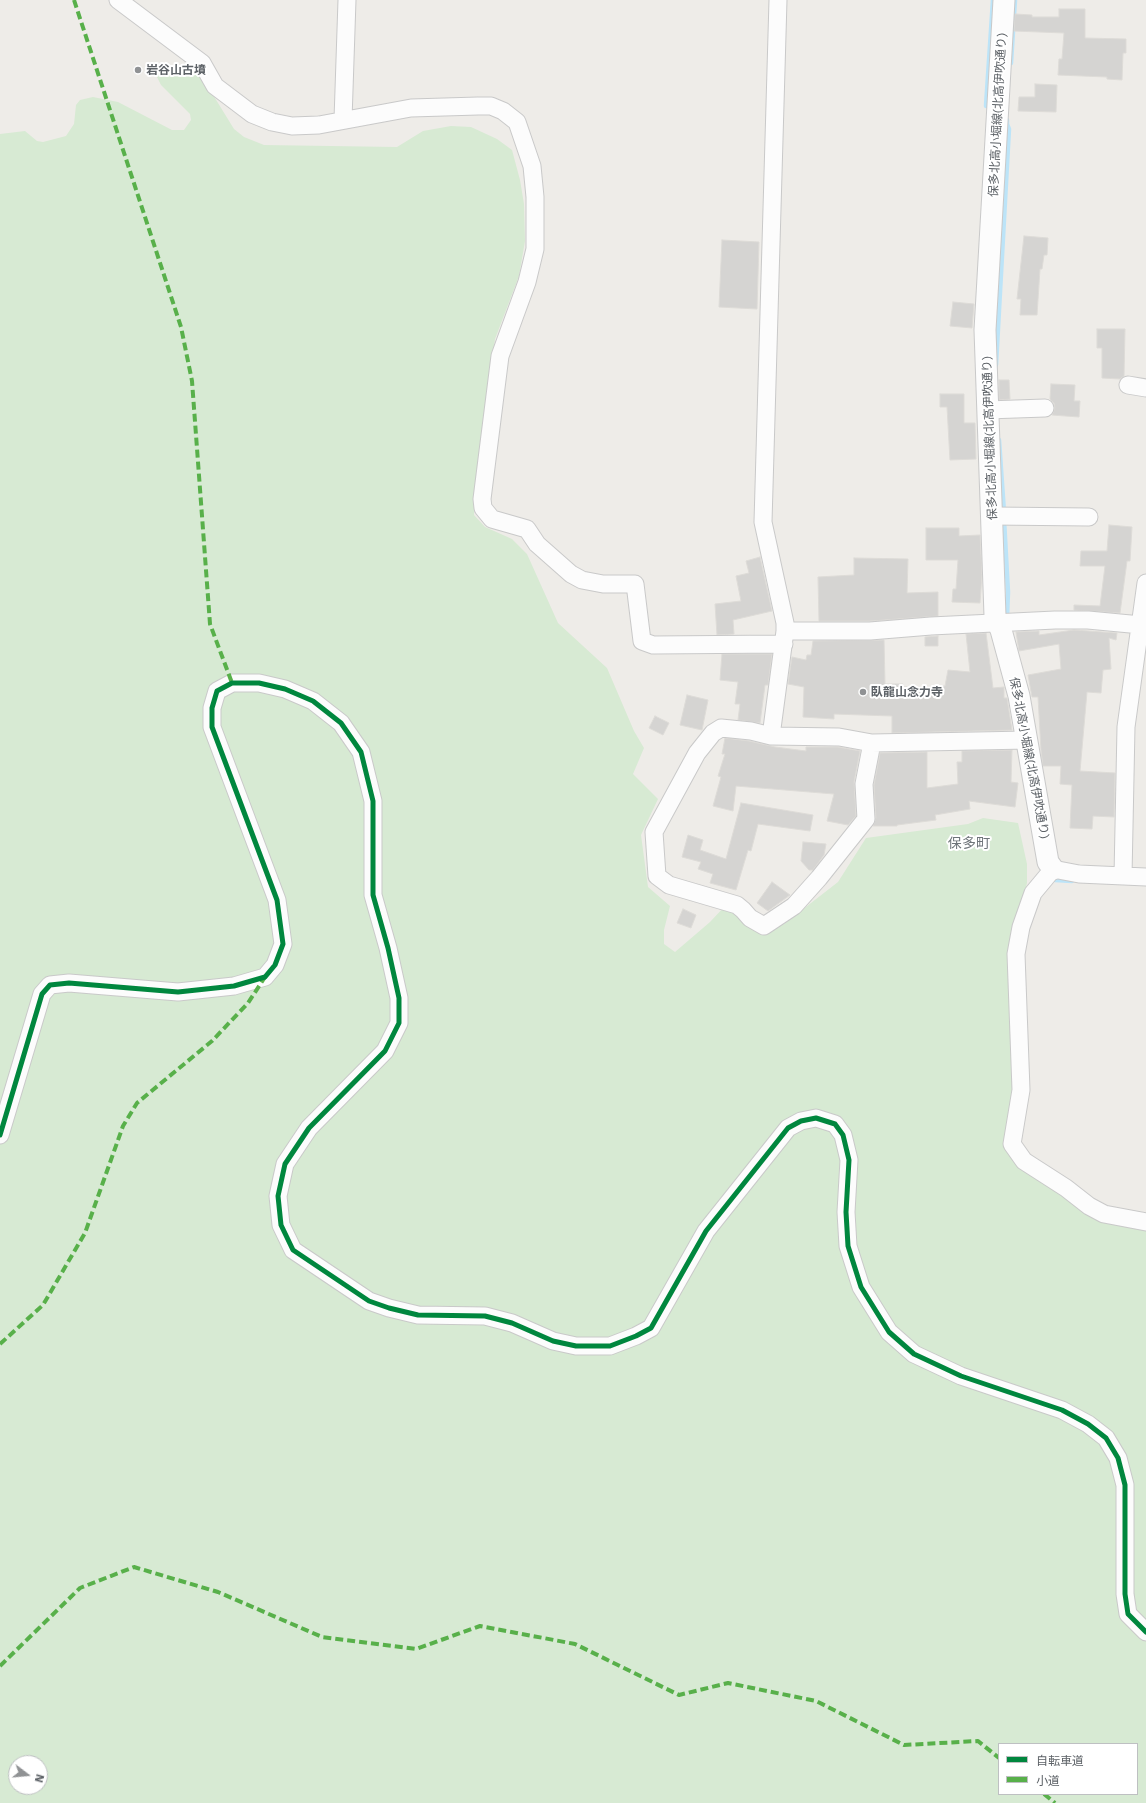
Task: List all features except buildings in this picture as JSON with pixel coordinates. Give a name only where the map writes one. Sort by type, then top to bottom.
[{"type":"street","points":[[118,0],[202,63],[215,86],[252,114],[272,122],[292,126],[319,125],[411,108],[491,106],[503,111],[517,122],[532,166],[535,197],[535,249],[526,282],[500,356],[482,499],[483,508],[492,520],[527,529],[537,544],[570,574],[582,580],[603,584],[635,584],[642,642],[652,645],[997,622],[1088,620],[1141,625]]},
{"type":"street","points":[[343,120],[347,0]]},
{"type":"street","points":[[770,736],[785,622],[763,522],[778,0]]},
{"type":"street","name":"保多北高小堀線(北高伊吹通り)","points":[[1004,0],[985,330],[987,410],[1000,516],[995,616],[1001,630],[1019,696],[1020,740],[1050,873]]},
{"type":"street","points":[[1128,385],[1146,388]]},
{"type":"street","points":[[987,410],[1045,408]]},
{"type":"street","points":[[1000,516],[1089,517]]},
{"type":"street","points":[[1123,876],[1126,727],[1146,583]]},
{"type":"street","points":[[0,1135],[42,994],[50,985],[69,983],[178,992],[234,986],[265,977],[275,965],[283,944],[277,900],[212,727],[212,708],[217,691],[232,683],[259,683],[285,689],[313,701],[341,723],[361,752],[373,801],[373,895],[388,948],[399,998],[399,1008],[398,1023],[385,1051],[309,1128],[285,1164],[278,1196],[281,1225],[294,1250],[369,1301],[389,1308],[418,1316],[485,1316],[512,1323],[553,1341],[576,1346],[610,1346],[636,1336],[651,1328],[706,1231],[788,1128],[801,1121],[816,1118],[835,1124],[843,1135],[849,1160],[846,1212],[848,1246],[861,1287],[889,1332],[914,1354],[961,1376],[1062,1410],[1088,1424],[1106,1438],[1118,1458],[1125,1485],[1125,1594],[1128,1614],[1146,1632]]},
{"type":"street","points":[[872,743],[864,784],[866,818],[819,878],[794,906],[764,926],[750,918],[736,905],[668,885],[657,876],[654,832],[697,753],[713,733],[721,728],[750,731],[770,736],[839,737],[872,743],[1020,740]]},
{"type":"street","points":[[1146,877],[1050,873],[1033,893],[1022,927],[1016,954],[1021,1090],[1012,1144],[1024,1161],[1066,1188],[1090,1206],[1104,1214],[1146,1222]]},
{"type":"green space","points":[[178,65],[194,72],[202,72],[210,90],[234,129],[244,137],[264,145],[397,147],[423,131],[451,126],[471,127],[497,139],[512,150],[520,180],[524,204],[525,241],[519,276],[495,339],[479,469],[474,497],[474,515],[485,527],[512,539],[527,554],[558,623],[607,668],[634,731],[644,748],[633,774],[658,799],[641,835],[648,887],[670,906],[664,930],[664,944],[675,952],[710,922],[726,905],[762,934],[784,924],[838,882],[866,838],[968,824],[983,818],[1018,823],[1027,864],[1027,883],[1009,953],[1015,1158],[1146,1230],[1146,1803],[0,1803],[0,134],[25,131],[37,141],[43,142],[66,136],[74,124],[76,105],[80,100],[93,97],[118,102],[172,130],[184,130],[191,120],[190,114],[161,85],[156,75],[159,69]]},
{"type":"waterway","points":[[986,106],[993,0]]},
{"type":"waterway","points":[[1011,63],[1015,0]]},
{"type":"waterway","points":[[996,365],[1009,129],[1007,120]]},
{"type":"waterway","points":[[999,440],[1004,512]]},
{"type":"waterway","points":[[1004,519],[1008,592],[1007,618]]},
{"type":"waterway","points":[[1051,876],[1055,880],[1072,881]]},
{"type":"marked path","points":[[74,0],[181,327],[192,381],[210,624],[232,683]]},
{"type":"marked path","points":[[0,1344],[43,1305],[85,1233],[123,1126],[137,1103],[212,1041],[248,1003],[265,977]]},
{"type":"marked path","points":[[0,1666],[80,1588],[134,1567],[218,1592],[322,1637],[416,1649],[480,1626],[575,1644],[679,1695],[728,1683],[816,1701],[904,1745],[978,1741],[998,1757]]},
{"type":"marked path","points":[[1045,1795],[1055,1803]]},
{"type":"cycle path","points":[[0,1135],[42,994],[50,985],[69,983],[178,992],[234,986],[265,977],[275,965],[283,944],[277,900],[212,727],[212,708],[217,691],[232,683],[259,683],[285,689],[313,701],[341,723],[361,752],[373,801],[373,895],[388,948],[399,998],[399,1023],[385,1051],[309,1128],[285,1164],[278,1196],[281,1225],[293,1250],[369,1301],[389,1308],[418,1315],[485,1316],[512,1323],[553,1341],[576,1346],[610,1346],[636,1336],[651,1328],[706,1231],[788,1128],[801,1121],[816,1118],[835,1124],[843,1135],[849,1160],[846,1212],[848,1246],[861,1287],[889,1332],[914,1354],[961,1376],[1062,1410],[1088,1424],[1106,1438],[1118,1458],[1125,1485],[1125,1594],[1128,1614],[1146,1632]]},
{"type":"place","name":"岩谷山古墳","points":[[138,70]]},
{"type":"place","name":"臥龍山念力寺","points":[[863,692]]},
{"type":"district","name":"保多町","points":[[969,844]]}]
